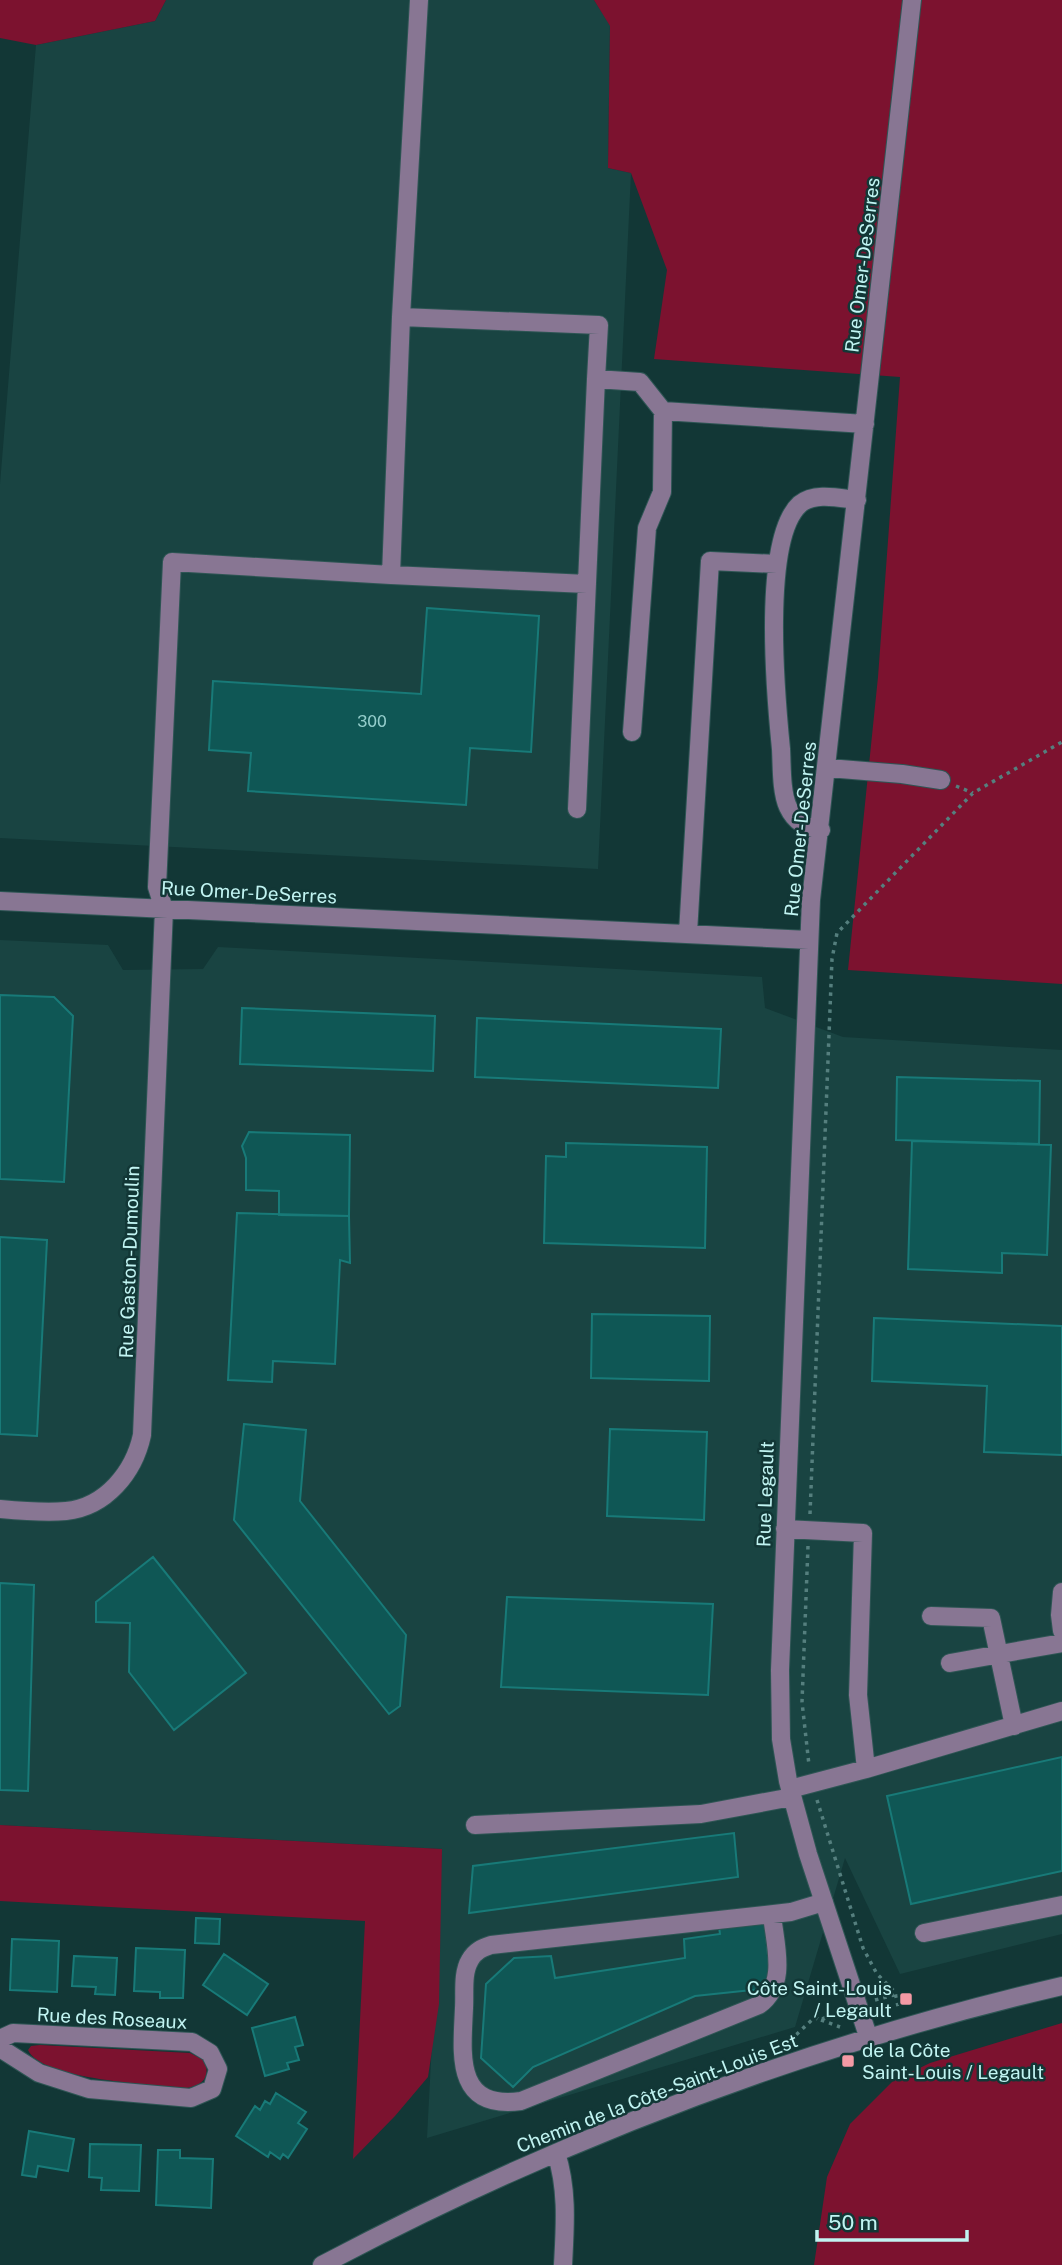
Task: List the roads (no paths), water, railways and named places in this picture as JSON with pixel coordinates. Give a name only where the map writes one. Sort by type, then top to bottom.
[{"type":"street","points":[[419,0],[401,317],[391,575],[587,584]]},
{"type":"street","name":"Rue Omer-DeSerres","points":[[0,901],[809,940],[811,900],[828,768],[912,0]]},
{"type":"street","points":[[401,317],[598,325],[577,809]]},
{"type":"street","points":[[596,379],[640,382],[663,411],[662,492],[646,528],[632,732]]},
{"type":"street","points":[[663,411],[865,424]]},
{"type":"street","points":[[821,830],[809,828],[796,820],[785,798],[773,670],[777,564],[787,526],[799,505],[813,498],[823,497],[857,500]]},
{"type":"street","points":[[688,933],[710,561],[777,564]]},
{"type":"street","name":"Rue Gaston-Dumoulin","points":[[0,1510],[58,1512],[87,1506],[123,1478],[134,1463],[140,1446],[144,1420],[164,909],[157,887],[172,562],[391,575]]},
{"type":"street","points":[[828,768],[941,780]]},
{"type":"street","name":"Rue Legault","points":[[809,940],[779,1670],[780,1726],[791,1793],[868,2036]]},
{"type":"street","points":[[785,1529],[863,1533],[858,1695],[866,1769]]},
{"type":"street","points":[[1062,1592],[1062,1631]]},
{"type":"street","points":[[931,1616],[991,1618],[1014,1726]]},
{"type":"street","points":[[950,1663],[1062,1643]]},
{"type":"street","points":[[475,1825],[701,1814],[791,1793],[1062,1712]]},
{"type":"street","points":[[772,1915],[778,1965],[776,1981],[773,1991],[759,2005],[521,2102],[501,2103],[491,2100],[482,2096],[473,2086],[462,2060],[466,1972],[472,1956],[480,1949],[491,1945],[772,1915],[824,1902]]},
{"type":"street","points":[[923,1933],[1062,1905]]},
{"type":"street","name":"Chemin de la Côte-Saint-Louis Est","points":[[322,2265],[439,2205],[556,2153],[690,2099],[868,2036],[1062,1986]]},
{"type":"street","name":"Rue des Roseaux","points":[[0,2039],[13,2033],[192,2042],[210,2053],[218,2069],[212,2089],[191,2098],[89,2090],[39,2073],[0,2048]]},
{"type":"street","points":[[556,2153],[564,2179],[565,2194],[563,2265]]},
{"type":"place","name":"Côte Saint-Louis / Legault","points":[[906,1999]]},
{"type":"place","name":"de la Côte Saint-Louis / Legault","points":[[848,2061]]}]
